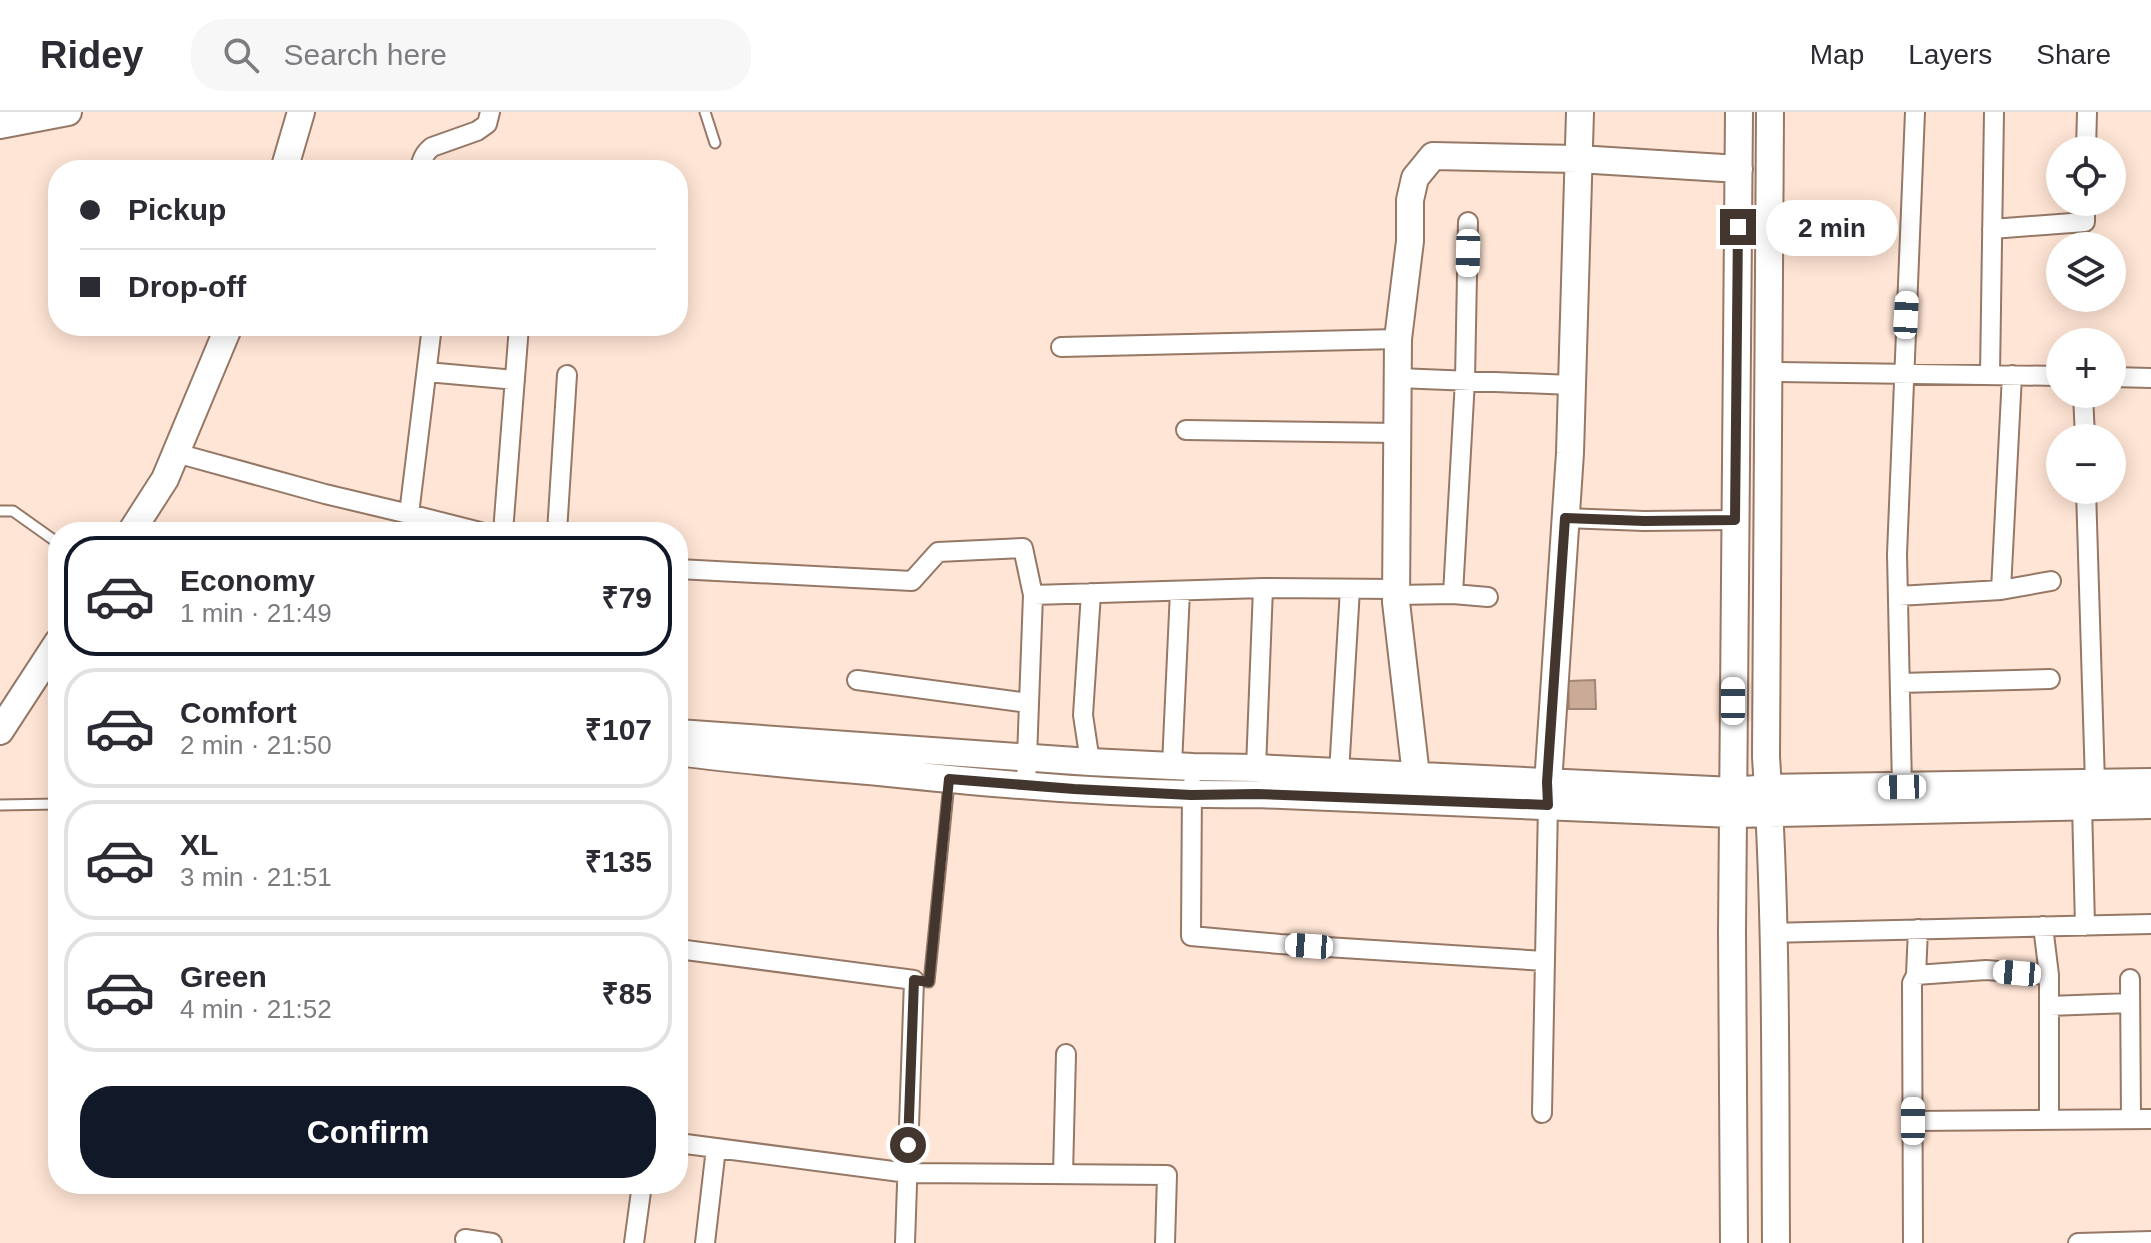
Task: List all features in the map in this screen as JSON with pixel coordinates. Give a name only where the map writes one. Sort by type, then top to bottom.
[{"type":"street","points":[[0,125],[68,112]]},
{"type":"street","points":[[287,160],[301,112]]},
{"type":"street","points":[[422,160],[432,147],[477,131],[487,124],[490,112]]},
{"type":"street","points":[[1542,1113],[1548,794],[1572,385],[1580,112]]},
{"type":"street","points":[[1734,1243],[1732,803],[1739,112]]},
{"type":"street","points":[[1770,112],[1766,757],[1776,1243]]},
{"type":"street","points":[[1902,787],[1897,554],[1915,112]]},
{"type":"street","points":[[1990,374],[1994,112]]},
{"type":"street","points":[[2086,136],[2087,112]]},
{"type":"street","points":[[1418,788],[1396,592],[1398,339],[1410,241],[1410,200],[1415,178],[1433,156],[1578,159],[1739,169]]},
{"type":"street","points":[[1992,229],[2085,222],[2085,216]]},
{"type":"street","points":[[1453,594],[1465,380],[1468,222]]},
{"type":"street","points":[[143,522],[165,479],[225,336]]},
{"type":"street","points":[[409,514],[431,336]]},
{"type":"street","points":[[504,522],[518,336]]},
{"type":"street","points":[[1061,347],[1398,339]]},
{"type":"street","points":[[427,372],[515,380]]},
{"type":"street","points":[[1769,372],[2046,376]]},
{"type":"street","points":[[558,522],[567,375]]},
{"type":"street","points":[[2001,590],[2012,375]]},
{"type":"street","points":[[2126,377],[2151,378]]},
{"type":"street","points":[[1398,378],[1572,385]]},
{"type":"street","points":[[1186,430],[1399,433]]},
{"type":"street","points":[[176,453],[409,514],[429,522]]},
{"type":"street","points":[[2085,926],[2088,794],[2086,504]]},
{"type":"street","points":[[1565,518],[1735,520]]},
{"type":"street","points":[[688,570],[912,581],[938,552],[1023,548],[1033,595],[1026,785]]},
{"type":"street","points":[[1898,596],[2001,590],[2051,581]]},
{"type":"street","points":[[1033,595],[1263,588],[1350,589],[1488,597]]},
{"type":"street","points":[[1256,768],[1263,588]]},
{"type":"street","points":[[1339,773],[1350,589]]},
{"type":"street","points":[[1180,591],[1183,766],[1191,795],[1191,936],[1545,961]]},
{"type":"street","points":[[1090,762],[1083,715],[1091,593]]},
{"type":"street","points":[[0,731],[48,657]]},
{"type":"street","points":[[1900,683],[2050,679]]},
{"type":"street","points":[[857,680],[1028,703]]},
{"type":"street","points":[[688,734],[1090,762],[1339,773],[1418,788]]},
{"type":"street","points":[[688,753],[949,779],[1191,795],[1418,788],[1732,803],[1902,787],[2088,794],[2151,805]]},
{"type":"street","points":[[1769,800],[2088,794],[2151,782]]},
{"type":"street","points":[[1772,933],[2151,924]]},
{"type":"street","points":[[2043,926],[2049,975],[2049,1120]]},
{"type":"street","points":[[1913,1243],[1912,983],[1916,975],[1918,929]]},
{"type":"street","points":[[688,950],[914,980],[905,1243]]},
{"type":"street","points":[[1916,975],[1986,970],[2049,975]]},
{"type":"street","points":[[2130,979],[2131,1119]]},
{"type":"street","points":[[2049,1006],[2130,1003]]},
{"type":"street","points":[[1063,1174],[1066,1054]]},
{"type":"street","points":[[1913,1121],[2151,1119]]},
{"type":"street","points":[[688,1144],[908,1173],[1167,1175],[1165,1243]]},
{"type":"street","points":[[705,1243],[716,1148]]},
{"type":"street","points":[[634,1243],[641,1194]]},
{"type":"street","points":[[465,1239],[492,1243]]},
{"type":"street","points":[[2078,1243],[2151,1241]]},
{"type":"lane","points":[[705,112],[715,143]]},
{"type":"lane","points":[[0,511],[13,511],[48,536]]},
{"type":"lane","points":[[914,980],[929,982],[949,779]]},
{"type":"lane","points":[[0,805],[48,804]]},
{"type":"building","points":[[1595,680],[1596,709],[1569,709],[1568,681]]},
{"type":"route","points":[[908,1145],[914,980],[929,982],[949,779],[1191,795],[1257,794],[1548,805],[1565,518],[1735,520],[1738,227]]}]
